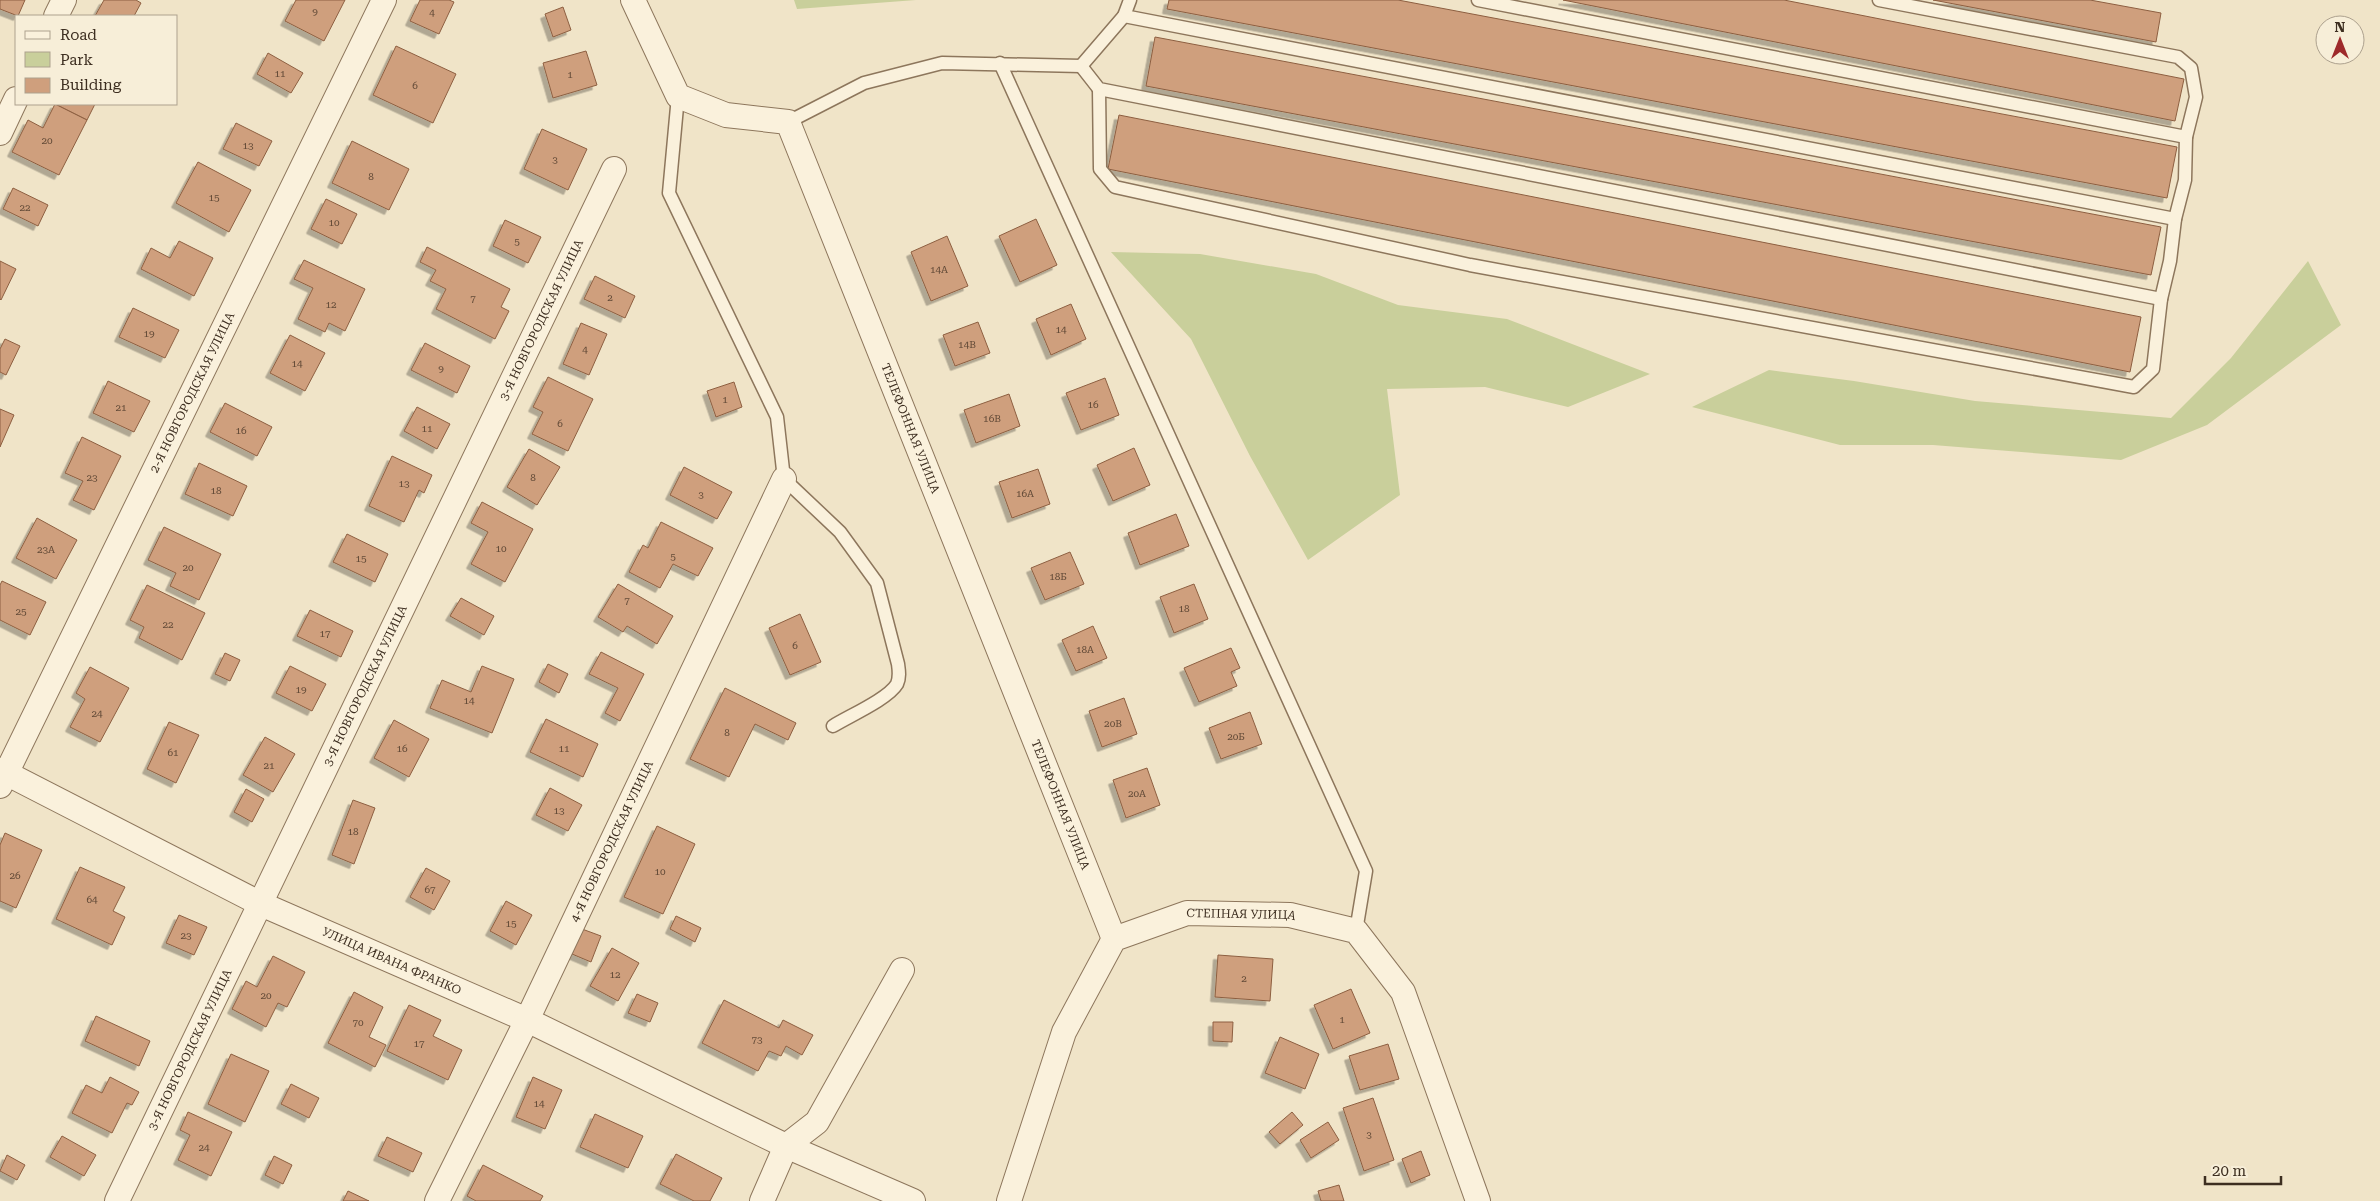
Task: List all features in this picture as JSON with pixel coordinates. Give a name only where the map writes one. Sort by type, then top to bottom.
[{"type":"street","points":[[56,15],[64,0]]},
{"type":"street","name":"2-Я НОВГОРОДСКАЯ УЛИЦА","points":[[2,776],[384,0]]},
{"type":"street","points":[[633,0],[678,96],[726,115],[788,122]]},
{"type":"street","points":[[0,133],[15,101]]},
{"type":"street","name":"ТЕЛЕФОННАЯ УЛИЦА","points":[[788,122],[1114,940]]},
{"type":"street","name":"3-Я НОВГОРОДСКАЯ УЛИЦА","points":[[118,1201],[614,169]]},
{"type":"street","name":"4-Я НОВГОРОДСКАЯ УЛИЦА","points":[[437,1201],[527,1020],[784,479]]},
{"type":"street","name":"УЛИЦА ИВАНА ФРАНКО","points":[[2,776],[260,904],[527,1020],[786,1146],[913,1201]]},
{"type":"street","name":"СТЕПНАЯ УЛИЦА","points":[[1114,940],[1186,913],[1290,915],[1356,931]]},
{"type":"street","points":[[1356,931],[1403,992],[1478,1201]]},
{"type":"street","points":[[1009,1201],[1064,1032],[1114,940]]},
{"type":"street","points":[[762,1201],[786,1146],[817,1122],[902,970]]},
{"type":"lane","points":[[1081,66],[1124,16],[1130,0]]},
{"type":"lane","points":[[1478,0],[2186,137]]},
{"type":"lane","points":[[788,122],[864,83],[942,63],[1081,66],[1099,89],[1100,168],[1115,187],[1470,265],[2134,387],[2153,369],[2161,299],[2170,261],[2175,219],[2185,180],[2186,137],[2196,97],[2191,68],[2178,57],[1879,0]]},
{"type":"lane","points":[[1124,16],[2175,219]]},
{"type":"lane","points":[[1000,63],[1366,871],[1356,931]]},
{"type":"lane","points":[[1099,89],[2161,299]]},
{"type":"lane","points":[[678,96],[669,193],[777,418],[784,479],[840,532],[877,583],[898,664],[899,676],[896,685],[886,694],[833,726]]},
{"type":"green space","points":[[794,0],[916,0],[797,9]]},
{"type":"green space","points":[[1111,252],[1200,254],[1316,274],[1398,305],[1507,319],[1650,374],[1568,407],[1485,387],[1387,389],[1400,495],[1308,560],[1250,456],[1191,339]]},
{"type":"green space","points":[[2308,261],[2341,325],[2207,425],[2121,460],[1933,445],[1840,445],[1692,407],[1769,370],[1854,381],[1975,401],[2171,418],[2231,358]]},
{"type":"building","points":[[0,0],[25,0],[18,15],[0,9]]},
{"type":"building","points":[[104,0],[136,0],[141,3],[135,15],[96,15]]},
{"type":"building","points":[[296,0],[345,0],[324,41],[285,21]]},
{"type":"building","points":[[420,0],[449,0],[454,2],[439,34],[410,21]]},
{"type":"building","points":[[1169,0],[1398,0],[2177,147],[2167,198],[1167,9]]},
{"type":"building","points":[[1563,0],[1784,0],[2184,79],[2175,121]]},
{"type":"building","points":[[1933,0],[2090,0],[2161,13],[2156,42]]},
{"type":"building","points":[[563,7],[571,30],[553,37],[545,14]]},
{"type":"building","points":[[1155,37],[2161,227],[2151,275],[1146,86]]},
{"type":"building","points":[[396,46],[456,74],[433,123],[373,95]]},
{"type":"building","points":[[586,51],[597,85],[553,98],[543,63]]},
{"type":"building","points":[[268,53],[303,73],[291,93],[257,74]]},
{"type":"building","points":[[54,105],[87,120],[59,175],[12,152],[28,120],[43,128]]},
{"type":"building","points":[[57,105],[94,105],[87,120]]},
{"type":"building","points":[[1119,115],[2141,317],[2130,372],[1108,169]]},
{"type":"building","points":[[236,123],[272,141],[259,166],[223,149]]},
{"type":"building","points":[[542,129],[587,149],[568,190],[524,169]]},
{"type":"building","points":[[352,141],[409,169],[389,210],[332,183]]},
{"type":"building","points":[[198,162],[251,190],[229,232],[176,203]]},
{"type":"building","points":[[13,188],[48,205],[38,226],[3,209]]},
{"type":"building","points":[[326,199],[357,214],[342,244],[311,229]]},
{"type":"building","points":[[1036,219],[1057,265],[1020,282],[999,236]]},
{"type":"building","points":[[505,220],[541,237],[528,263],[493,246]]},
{"type":"building","points":[[947,236],[968,286],[931,301],[911,252]]},
{"type":"building","points":[[179,241],[213,258],[194,296],[141,269],[151,248],[170,258]]},
{"type":"building","points":[[427,247],[510,289],[501,307],[509,311],[495,339],[436,309],[446,289],[430,281],[436,270],[420,262]]},
{"type":"building","points":[[304,260],[365,289],[345,331],[329,323],[325,332],[298,319],[313,288],[294,279]]},
{"type":"building","points":[[0,261],[16,269],[1,300],[0,299]]},
{"type":"building","points":[[595,276],[635,296],[625,318],[584,299]]},
{"type":"building","points":[[1071,304],[1086,339],[1051,355],[1036,319]]},
{"type":"building","points":[[133,308],[179,330],[165,358],[119,337]]},
{"type":"building","points":[[978,322],[990,353],[955,366],[943,335]]},
{"type":"building","points":[[581,323],[607,334],[589,375],[563,364]]},
{"type":"building","points":[[290,335],[325,353],[305,391],[270,373]]},
{"type":"building","points":[[5,339],[20,346],[6,375],[0,372],[0,349]]},
{"type":"building","points":[[425,343],[470,366],[457,393],[411,370]]},
{"type":"building","points":[[548,377],[593,399],[568,451],[532,434],[543,412],[533,407]]},
{"type":"building","points":[[1105,378],[1119,415],[1081,430],[1066,393]]},
{"type":"building","points":[[108,381],[150,401],[134,432],[93,413]]},
{"type":"building","points":[[734,382],[742,407],[716,417],[707,391]]},
{"type":"building","points":[[1009,394],[1020,426],[976,443],[964,410]]},
{"type":"building","points":[[225,403],[272,427],[257,456],[210,432]]},
{"type":"building","points":[[417,407],[450,424],[437,449],[404,431]]},
{"type":"building","points":[[0,409],[14,415],[0,447]]},
{"type":"building","points":[[82,437],[121,456],[94,510],[73,500],[83,481],[65,473]]},
{"type":"building","points":[[1134,448],[1150,485],[1113,501],[1097,465]]},
{"type":"building","points":[[529,449],[560,467],[537,505],[507,487]]},
{"type":"building","points":[[392,456],[432,475],[424,493],[419,490],[404,522],[369,506]]},
{"type":"building","points":[[199,463],[247,486],[233,516],[185,494]]},
{"type":"building","points":[[684,467],[732,492],[717,519],[670,495]]},
{"type":"building","points":[[1038,469],[1050,504],[1012,518],[999,482]]},
{"type":"building","points":[[482,502],[533,529],[505,582],[471,564],[488,532],[471,523]]},
{"type":"building","points":[[1176,514],[1189,546],[1140,565],[1128,533]]},
{"type":"building","points":[[37,518],[77,540],[56,579],[16,558]]},
{"type":"building","points":[[661,522],[713,548],[698,576],[673,564],[660,588],[629,572],[643,545],[648,548]]},
{"type":"building","points":[[164,527],[221,554],[199,600],[170,586],[176,573],[148,560]]},
{"type":"building","points":[[347,534],[388,554],[375,582],[333,562]]},
{"type":"building","points":[[1070,552],[1084,584],[1045,600],[1031,568]]},
{"type":"building","points":[[2,581],[46,602],[30,635],[0,620],[0,585]]},
{"type":"building","points":[[618,584],[673,616],[657,644],[627,626],[623,632],[598,617]]},
{"type":"building","points":[[1194,584],[1208,619],[1174,633],[1160,597]]},
{"type":"building","points":[[147,585],[205,613],[182,660],[139,638],[144,627],[130,620]]},
{"type":"building","points":[[461,598],[494,616],[484,635],[450,616]]},
{"type":"building","points":[[310,610],[353,631],[341,657],[297,636]]},
{"type":"building","points":[[800,614],[821,662],[790,675],[769,628]]},
{"type":"building","points":[[1093,626],[1107,658],[1076,671],[1062,640]]},
{"type":"building","points":[[1231,648],[1240,668],[1231,672],[1237,686],[1199,702],[1184,668]]},
{"type":"building","points":[[601,652],[644,674],[620,721],[605,713],[618,688],[589,674]]},
{"type":"building","points":[[225,653],[240,660],[230,681],[215,674]]},
{"type":"building","points":[[548,664],[568,674],[559,693],[539,682]]},
{"type":"building","points":[[290,666],[326,684],[312,711],[276,693]]},
{"type":"building","points":[[482,666],[514,679],[492,733],[430,708],[442,680],[471,692]]},
{"type":"building","points":[[90,667],[129,688],[100,742],[70,727],[85,699],[76,693]]},
{"type":"building","points":[[725,688],[796,723],[788,740],[755,724],[729,777],[690,759]]},
{"type":"building","points":[[1124,698],[1137,734],[1102,747],[1089,711]]},
{"type":"building","points":[[1250,712],[1262,744],[1221,759],[1209,728]]},
{"type":"building","points":[[546,719],[598,744],[583,777],[530,752]]},
{"type":"building","points":[[394,720],[429,739],[409,777],[374,758]]},
{"type":"building","points":[[169,722],[199,735],[176,783],[147,769]]},
{"type":"building","points":[[265,737],[295,754],[273,792],[243,775]]},
{"type":"building","points":[[1147,768],[1160,805],[1126,818],[1113,780]]},
{"type":"building","points":[[550,788],[582,805],[568,831],[536,815]]},
{"type":"building","points":[[246,789],[264,799],[252,822],[234,812]]},
{"type":"building","points":[[353,800],[375,808],[354,864],[332,855]]},
{"type":"building","points":[[657,826],[695,844],[663,914],[624,897]]},
{"type":"building","points":[[5,833],[42,850],[16,908],[0,901],[0,845]]},
{"type":"building","points":[[80,867],[125,887],[113,911],[125,917],[112,945],[56,919]]},
{"type":"building","points":[[426,868],[450,881],[434,910],[410,897]]},
{"type":"building","points":[[506,901],[532,915],[516,945],[490,931]]},
{"type":"building","points":[[179,915],[207,927],[194,955],[166,943]]},
{"type":"building","points":[[676,916],[701,928],[695,942],[670,929]]},
{"type":"building","points":[[582,929],[601,936],[591,962],[572,954]]},
{"type":"building","points":[[612,948],[639,963],[618,1001],[590,986]]},
{"type":"building","points":[[1218,955],[1273,959],[1270,1001],[1215,997]]},
{"type":"building","points":[[273,956],[305,972],[287,1007],[278,1003],[266,1027],[232,1009],[246,981],[257,987]]},
{"type":"building","points":[[1351,989],[1370,1033],[1333,1049],[1314,1005]]},
{"type":"building","points":[[354,992],[383,1007],[369,1037],[386,1045],[375,1067],[328,1043]]},
{"type":"building","points":[[637,994],[658,1003],[650,1022],[628,1013]]},
{"type":"building","points":[[724,1000],[779,1028],[783,1020],[813,1035],[802,1055],[786,1046],[781,1056],[769,1051],[758,1071],[702,1043]]},
{"type":"building","points":[[409,1005],[441,1020],[433,1036],[462,1050],[448,1080],[387,1051]]},
{"type":"building","points":[[96,1016],[150,1041],[139,1066],[85,1041]]},
{"type":"building","points":[[1213,1022],[1233,1022],[1232,1042],[1213,1041]]},
{"type":"building","points":[[1280,1037],[1319,1054],[1305,1089],[1265,1073]]},
{"type":"building","points":[[1388,1044],[1399,1079],[1360,1090],[1349,1056]]},
{"type":"building","points":[[231,1054],[269,1071],[245,1122],[208,1104]]},
{"type":"building","points":[[110,1077],[139,1092],[132,1105],[127,1103],[112,1133],[72,1113],[86,1085],[102,1093]]},
{"type":"building","points":[[533,1077],[562,1090],[545,1129],[516,1117]]},
{"type":"building","points":[[291,1084],[319,1098],[309,1118],[281,1104]]},
{"type":"building","points":[[1373,1098],[1394,1160],[1364,1171],[1343,1108]]},
{"type":"building","points":[[188,1112],[232,1132],[211,1176],[178,1160],[190,1135],[180,1130]]},
{"type":"building","points":[[1292,1112],[1303,1125],[1280,1144],[1269,1132]]},
{"type":"building","points":[[595,1114],[643,1136],[628,1168],[580,1147]]},
{"type":"building","points":[[1328,1122],[1339,1140],[1311,1158],[1300,1140]]},
{"type":"building","points":[[62,1136],[96,1155],[84,1176],[50,1157]]},
{"type":"building","points":[[387,1137],[422,1153],[413,1172],[378,1156]]},
{"type":"building","points":[[1421,1151],[1430,1175],[1411,1183],[1402,1159]]},
{"type":"building","points":[[676,1154],[722,1178],[710,1201],[694,1201],[660,1184]]},
{"type":"building","points":[[7,1155],[25,1165],[17,1180],[0,1171]]},
{"type":"building","points":[[274,1156],[292,1165],[283,1184],[265,1175]]},
{"type":"building","points":[[483,1165],[543,1196],[540,1201],[476,1201],[467,1196]]},
{"type":"building","points":[[1339,1185],[1344,1201],[1321,1201],[1318,1191]]},
{"type":"building","points":[[348,1191],[369,1201],[343,1201]]}]
